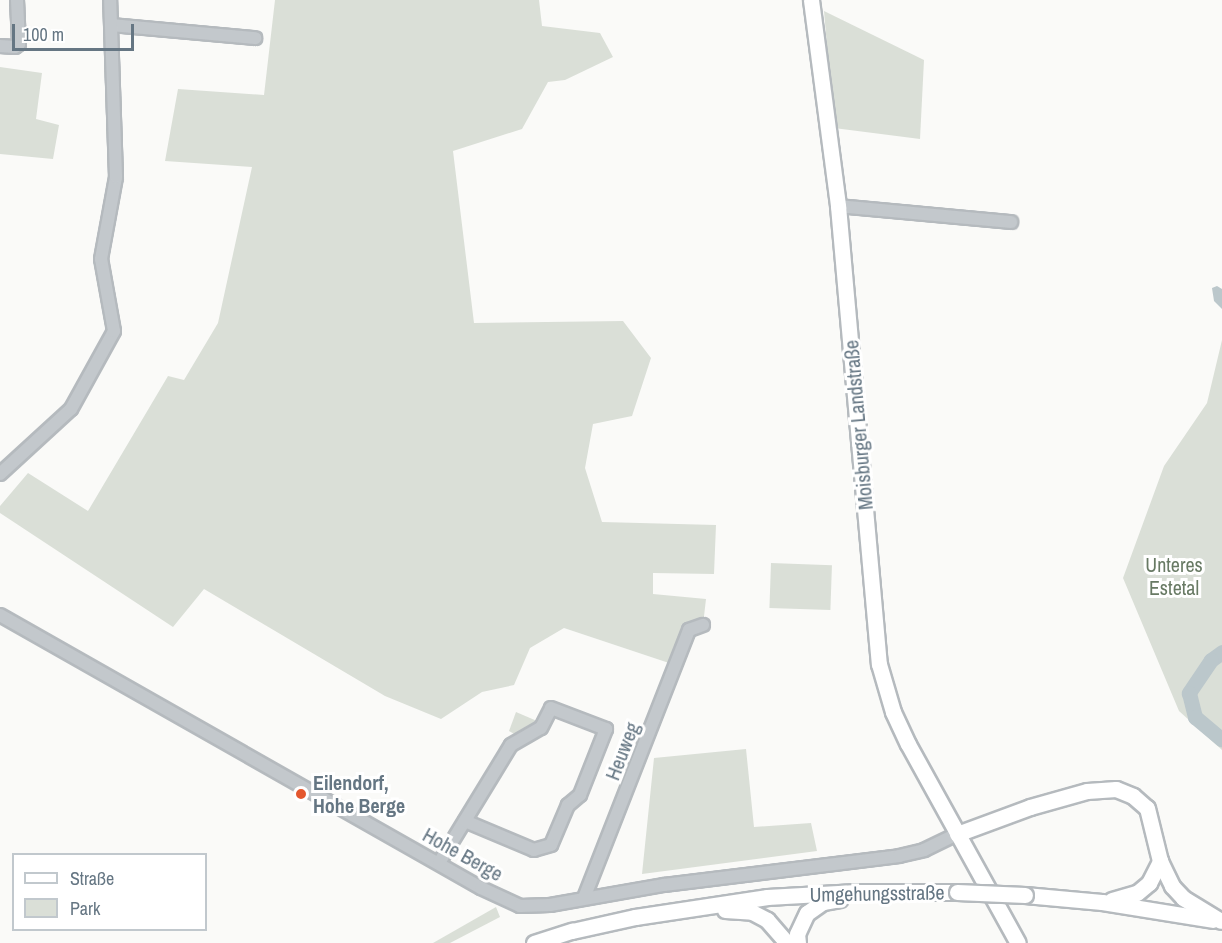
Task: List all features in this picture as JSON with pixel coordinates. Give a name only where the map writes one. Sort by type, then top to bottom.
[{"type":"main road","name":"Moisburger Landstraße","points":[[812,0],[838,206],[879,664],[892,712],[1018,943]]},
{"type":"main road","points":[[957,834],[1011,813],[1087,791],[1116,789],[1133,796],[1147,807],[1160,861],[1172,886],[1183,898],[1222,921]]},
{"type":"main road","points":[[1102,902],[1137,893],[1149,883],[1160,861]]},
{"type":"main road","points":[[798,943],[797,934],[803,919],[824,902],[910,891]]},
{"type":"main road","name":"Umgehungsstraße","points":[[534,943],[572,931],[635,917],[767,897],[910,891],[1025,895],[1102,902],[1222,921]]},
{"type":"main road","points":[[635,917],[736,909],[767,920],[787,943]]},
{"type":"street","points":[[0,46],[15,47],[19,44],[17,0]]},
{"type":"street","points":[[0,474],[71,409],[114,331],[101,259],[116,177],[110,0]]},
{"type":"street","points":[[111,25],[255,38]]},
{"type":"street","points":[[838,206],[1011,222]]},
{"type":"street","name":"Hohe Berge","points":[[0,615],[301,788],[439,862],[481,888],[520,906],[550,905],[664,885],[899,856],[924,850],[957,834]]},
{"type":"street","name":"Heuweg","points":[[584,898],[689,630],[703,625]]},
{"type":"street","points":[[439,862],[511,745],[541,728],[551,708],[606,729],[580,795],[568,805],[551,845],[534,850],[465,821]]},
{"type":"green space","points":[[275,0],[539,0],[542,26],[600,33],[613,57],[565,80],[548,82],[522,129],[453,151],[474,323],[623,321],[651,358],[632,416],[593,424],[585,468],[602,522],[716,525],[714,574],[653,573],[653,594],[706,599],[703,625],[689,630],[672,664],[564,628],[530,648],[514,685],[482,692],[441,719],[385,696],[204,589],[173,627],[0,513],[0,506],[28,473],[88,511],[168,376],[184,380],[218,323],[252,167],[165,161],[178,89],[264,95]]},
{"type":"green space","points":[[824,11],[924,60],[920,139],[834,128]]},
{"type":"green space","points":[[0,67],[42,73],[36,119],[59,125],[53,159],[0,154]]},
{"type":"green space","name":"Unteres Estetal","points":[[1222,340],[1222,750],[1179,711],[1123,578],[1164,466],[1207,403]]},
{"type":"green space","points":[[771,563],[832,565],[830,610],[769,608]]},
{"type":"green space","points":[[516,712],[537,721],[516,735],[509,731]]},
{"type":"green space","points":[[746,749],[754,827],[811,823],[817,851],[642,874],[654,758]]},
{"type":"green space","points":[[496,907],[500,917],[450,943],[433,943]]},
{"type":"shaded area","points":[[1217,286],[1222,289],[1222,309],[1214,301],[1212,288]]},
{"type":"waterway","points":[[1222,652],[1211,660],[1189,693],[1195,717],[1222,740]]},
{"type":"place","name":"Eilendorf, Hohe Berge","points":[[301,794]]}]
